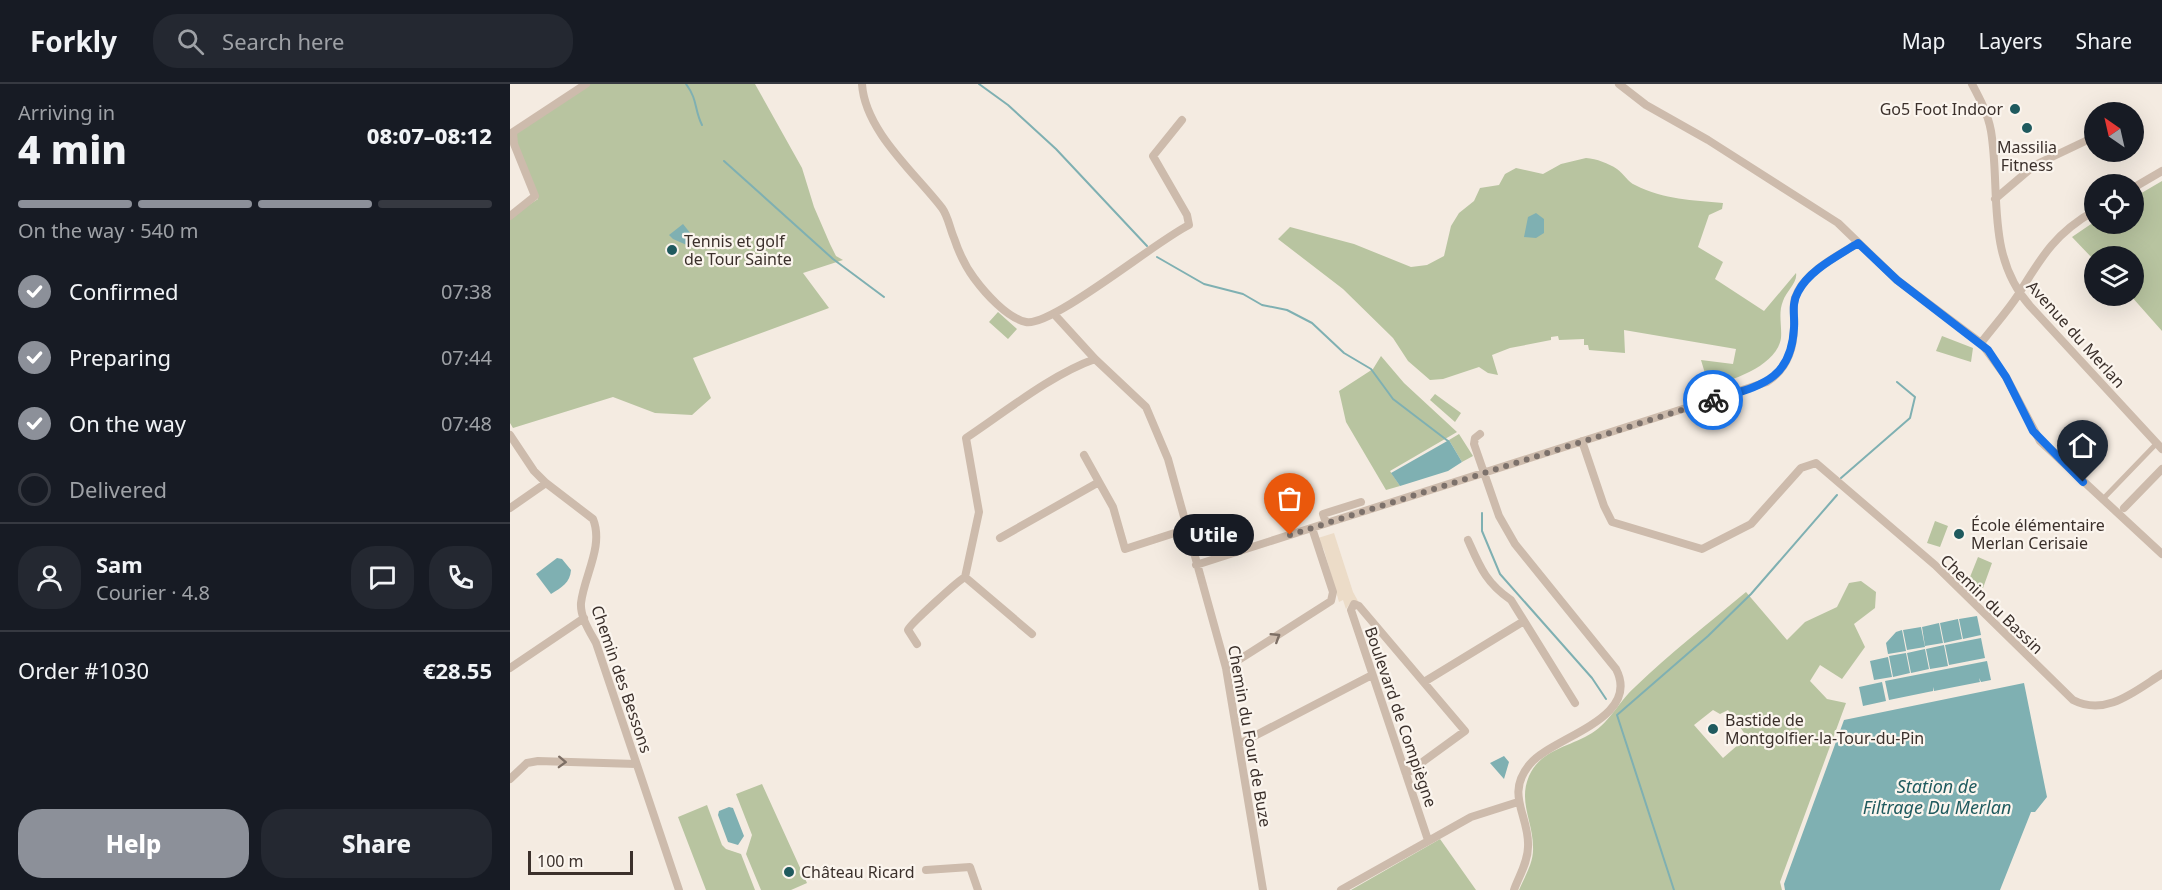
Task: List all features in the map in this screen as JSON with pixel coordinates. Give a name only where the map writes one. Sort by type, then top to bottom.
[{"type":"street","points":[[510,216],[534,199],[536,193],[514,144],[513,132],[586,84]]},
{"type":"street","points":[[862,84],[865,102],[882,135],[911,175],[941,207],[964,263],[976,280],[990,296],[1020,320],[1033,322],[1054,314],[1155,244],[1189,225],[1188,215],[1153,156],[1182,120]]},
{"type":"street","points":[[1619,84],[1646,105],[1708,140],[1838,223],[1897,280],[1981,343],[2001,369],[2040,441],[2162,554]]},
{"type":"street","name":"Avenue du Merlan","points":[[1972,84],[1983,103],[1991,129],[2000,248],[2006,269],[2019,294],[2160,446]]},
{"type":"street","points":[[1995,199],[2035,165],[2084,142]]},
{"type":"street","points":[[2144,182],[2162,171]]},
{"type":"street","points":[[1981,343],[2019,294],[2050,245],[2070,226],[2084,217]]},
{"type":"street","points":[[1196,565],[1759,386],[1774,378],[1784,366],[1792,349],[1793,308],[1798,291],[1817,271],[1858,243]]},
{"type":"street","name":"Chemin du Four de Buze","points":[[1054,314],[1095,359],[1146,407],[1168,459],[1226,668],[1263,890]]},
{"type":"street","points":[[965,577],[979,512],[966,438],[1052,382],[1095,359]]},
{"type":"street","points":[[1480,434],[1475,438],[1474,444],[1499,516],[1515,544],[1620,675],[1620,690],[1610,709],[1583,732],[1540,753],[1528,766],[1520,783],[1518,802],[1529,844],[1514,890]]},
{"type":"street","name":"Chemin des Bessons","points":[[510,435],[534,471],[593,519],[596,526],[596,539],[581,604],[584,618],[596,643],[679,890]]},
{"type":"street","name":"Chemin du Bassin","points":[[1582,441],[1604,506],[1612,522],[1695,549],[1711,546],[1751,524],[1802,468],[1816,463],[1935,565],[2073,700],[2098,706],[2112,704],[2162,674]]},
{"type":"street","points":[[2102,500],[2160,446]]},
{"type":"street","points":[[1084,455],[1113,507],[1125,549],[1187,529]]},
{"type":"street","points":[[2124,508],[2162,469]]},
{"type":"street","points":[[1000,538],[1099,482]]},
{"type":"street","points":[[510,508],[546,483]]},
{"type":"street","points":[[1326,523],[1323,514],[1361,502]]},
{"type":"street","points":[[1226,668],[1329,604],[1333,592],[1312,528]]},
{"type":"street","points":[[1468,540],[1490,584],[1511,600],[1575,703]]},
{"type":"street","points":[[965,577],[1032,634]]},
{"type":"street","points":[[917,644],[908,630],[909,624],[938,603],[954,582],[965,577]]},
{"type":"street","name":"Boulevard de Compiègne","points":[[1424,681],[1359,606],[1354,604],[1351,610],[1428,840]]},
{"type":"street","points":[[510,668],[584,618]]},
{"type":"street","points":[[1406,774],[1465,731],[1424,681],[1524,621]]},
{"type":"street","points":[[1239,744],[1372,675]]},
{"type":"street","points":[[510,778],[528,763],[538,761],[636,765]]},
{"type":"street","points":[[1341,890],[1471,817],[1518,802]]},
{"type":"street","points":[[926,870],[970,867],[978,890]]},
{"type":"green space","name":"Tennis et golf de Tour Sainte","points":[[588,84],[755,84],[802,168],[814,207],[836,256],[843,260],[803,273],[829,308],[693,358],[711,398],[692,415],[655,413],[613,397],[513,428],[510,423],[510,217],[538,199],[517,144],[517,130]]},
{"type":"green space","points":[[1586,158],[1610,165],[1633,184],[1657,194],[1723,203],[1722,209],[1709,215],[1698,247],[1723,262],[1715,279],[1764,311],[1796,273],[1795,280],[1782,306],[1781,338],[1778,348],[1763,364],[1709,387],[1701,360],[1733,364],[1736,349],[1624,330],[1625,353],[1589,350],[1588,345],[1584,345],[1584,339],[1559,340],[1558,336],[1551,337],[1551,340],[1510,348],[1492,355],[1498,375],[1488,373],[1479,367],[1443,379],[1430,380],[1408,361],[1393,338],[1343,289],[1278,239],[1290,227],[1354,244],[1411,267],[1427,265],[1444,256],[1451,226],[1459,213],[1474,201],[1480,188],[1499,185],[1505,174],[1516,168],[1543,174],[1561,164]]},
{"type":"green space","points":[[2162,181],[2162,331],[2140,306],[2144,306],[2144,246],[2084,246],[2084,250],[2072,237],[2084,229],[2084,234],[2144,234],[2144,192]]},
{"type":"green space","points":[[998,312],[1017,329],[1008,339],[989,322]]},
{"type":"green space","points":[[1942,336],[1973,348],[1971,362],[1936,351]]},
{"type":"green space","points":[[1381,356],[1404,383],[1457,432],[1390,471],[1400,486],[1386,490],[1346,422],[1339,391],[1373,369]]},
{"type":"green space","points":[[1435,394],[1461,413],[1455,422],[1430,400]]},
{"type":"green space","points":[[1459,434],[1473,456],[1462,462],[1449,440]]},
{"type":"green space","points":[[1935,521],[1948,526],[1940,547],[1927,543]]},
{"type":"green space","points":[[1978,557],[1992,563],[1983,588],[1968,582]]},
{"type":"green space","points":[[1861,581],[1876,592],[1875,608],[1854,624],[1865,647],[1842,679],[1820,665],[1810,681],[1827,699],[1846,703],[1780,882],[1782,890],[1519,890],[1529,869],[1533,853],[1525,803],[1526,785],[1534,767],[1541,760],[1548,754],[1599,728],[1648,674],[1746,592],[1787,640],[1805,622],[1837,607],[1849,583]],"holes":[[[1713,710],[1720,714],[1728,710],[1747,737],[1723,758],[1694,725]]]},
{"type":"green space","points":[[762,784],[807,883],[791,890],[761,890],[746,854],[752,835],[736,794]]},
{"type":"green space","points":[[707,805],[722,845],[726,849],[741,854],[755,890],[706,890],[678,817]]},
{"type":"green space","points":[[1440,839],[1476,890],[1351,890]]},
{"type":"shaded area","points":[[1334,533],[1358,601],[1351,602],[1346,609],[1343,600],[1339,602],[1324,550],[1318,538]]},
{"type":"water","points":[[1536,213],[1544,219],[1544,233],[1536,238],[1524,237],[1528,217]]},
{"type":"water","points":[[683,224],[695,239],[689,246],[669,235]]},
{"type":"water","points":[[1449,440],[1462,462],[1448,471],[1400,486],[1391,473]]},
{"type":"water","points":[[557,558],[562,559],[571,570],[565,584],[551,594],[536,574]]},
{"type":"water","points":[[1977,616],[1981,635],[1963,639],[1959,619]]},
{"type":"water","points":[[1958,619],[1962,639],[1944,643],[1940,623]]},
{"type":"water","points":[[1939,623],[1943,643],[1925,646],[1922,627]]},
{"type":"water","points":[[1921,627],[1925,647],[1907,650],[1903,630]]},
{"type":"water","points":[[1902,630],[1906,651],[1888,654],[1886,643],[1896,632]]},
{"type":"water","points":[[1981,638],[1985,658],[1949,665],[1945,645]]},
{"type":"water","points":[[1944,645],[1948,666],[1930,669],[1926,649]]},
{"type":"water","points":[[1925,649],[1929,669],[1911,673],[1907,653]]},
{"type":"water","points":[[1906,653],[1910,673],[1893,677],[1889,656]]},
{"type":"water","points":[[1888,657],[1892,677],[1874,680],[1870,661]]},
{"type":"water","points":[[1987,661],[1991,680],[1981,682],[1979,678],[1980,682],[1934,691],[1933,687],[1933,691],[1889,700],[1885,681]]},
{"type":"water","points":[[1882,682],[1886,701],[1863,706],[1859,687]]},
{"type":"water","name":"Station de Filtrage Du Merlan","points":[[2024,683],[2047,797],[2035,812],[2031,812],[2000,890],[1785,890],[1784,884],[1844,720]]},
{"type":"water","points":[[1504,756],[1509,762],[1504,779],[1490,763]]},
{"type":"water","points":[[729,807],[733,808],[744,836],[738,845],[728,842],[718,815],[719,811]]},
{"type":"waterway","points":[[686,84],[702,125]]},
{"type":"waterway","points":[[979,84],[1008,105],[1056,149],[1147,246]]},
{"type":"waterway","points":[[724,161],[833,259],[884,297]]},
{"type":"waterway","points":[[1157,257],[1204,284],[1243,294],[1262,305],[1287,310],[1312,323],[1344,353],[1371,369],[1393,399],[1448,441]]},
{"type":"waterway","points":[[1841,478],[1910,418],[1915,397],[1897,382]]},
{"type":"waterway","points":[[1674,890],[1617,715],[1708,636],[1751,594],[1837,495]]},
{"type":"waterway","points":[[1482,513],[1482,531],[1500,574],[1592,678],[1606,699]]},
{"type":"way so far","points":[[1290,535],[1713,400]]},
{"type":"place","name":"Go5 Foot Indoor","points":[[2015,109]]},
{"type":"place","name":"Massilia Fitness","points":[[2027,128]]},
{"type":"place","name":"Tennis et golf de Tour Sainte","points":[[672,250]]},
{"type":"place","name":"École élémentaire Merlan Cerisaie","points":[[1959,534]]},
{"type":"place","name":"Utile","points":[[1290,535]]},
{"type":"place","name":"Bastide de Montgolfier-la-Tour-du-Pin","points":[[1713,729]]},
{"type":"place","name":"Château Ricard","points":[[789,872]]},
{"type":"route","points":[[1713,400],[1759,386],[1774,378],[1789,358],[1792,349],[1795,325],[1793,308],[1798,291],[1817,271],[1858,243],[1897,280],[1973,336],[1988,350],[2006,377],[2040,441],[2083,482]]}]
